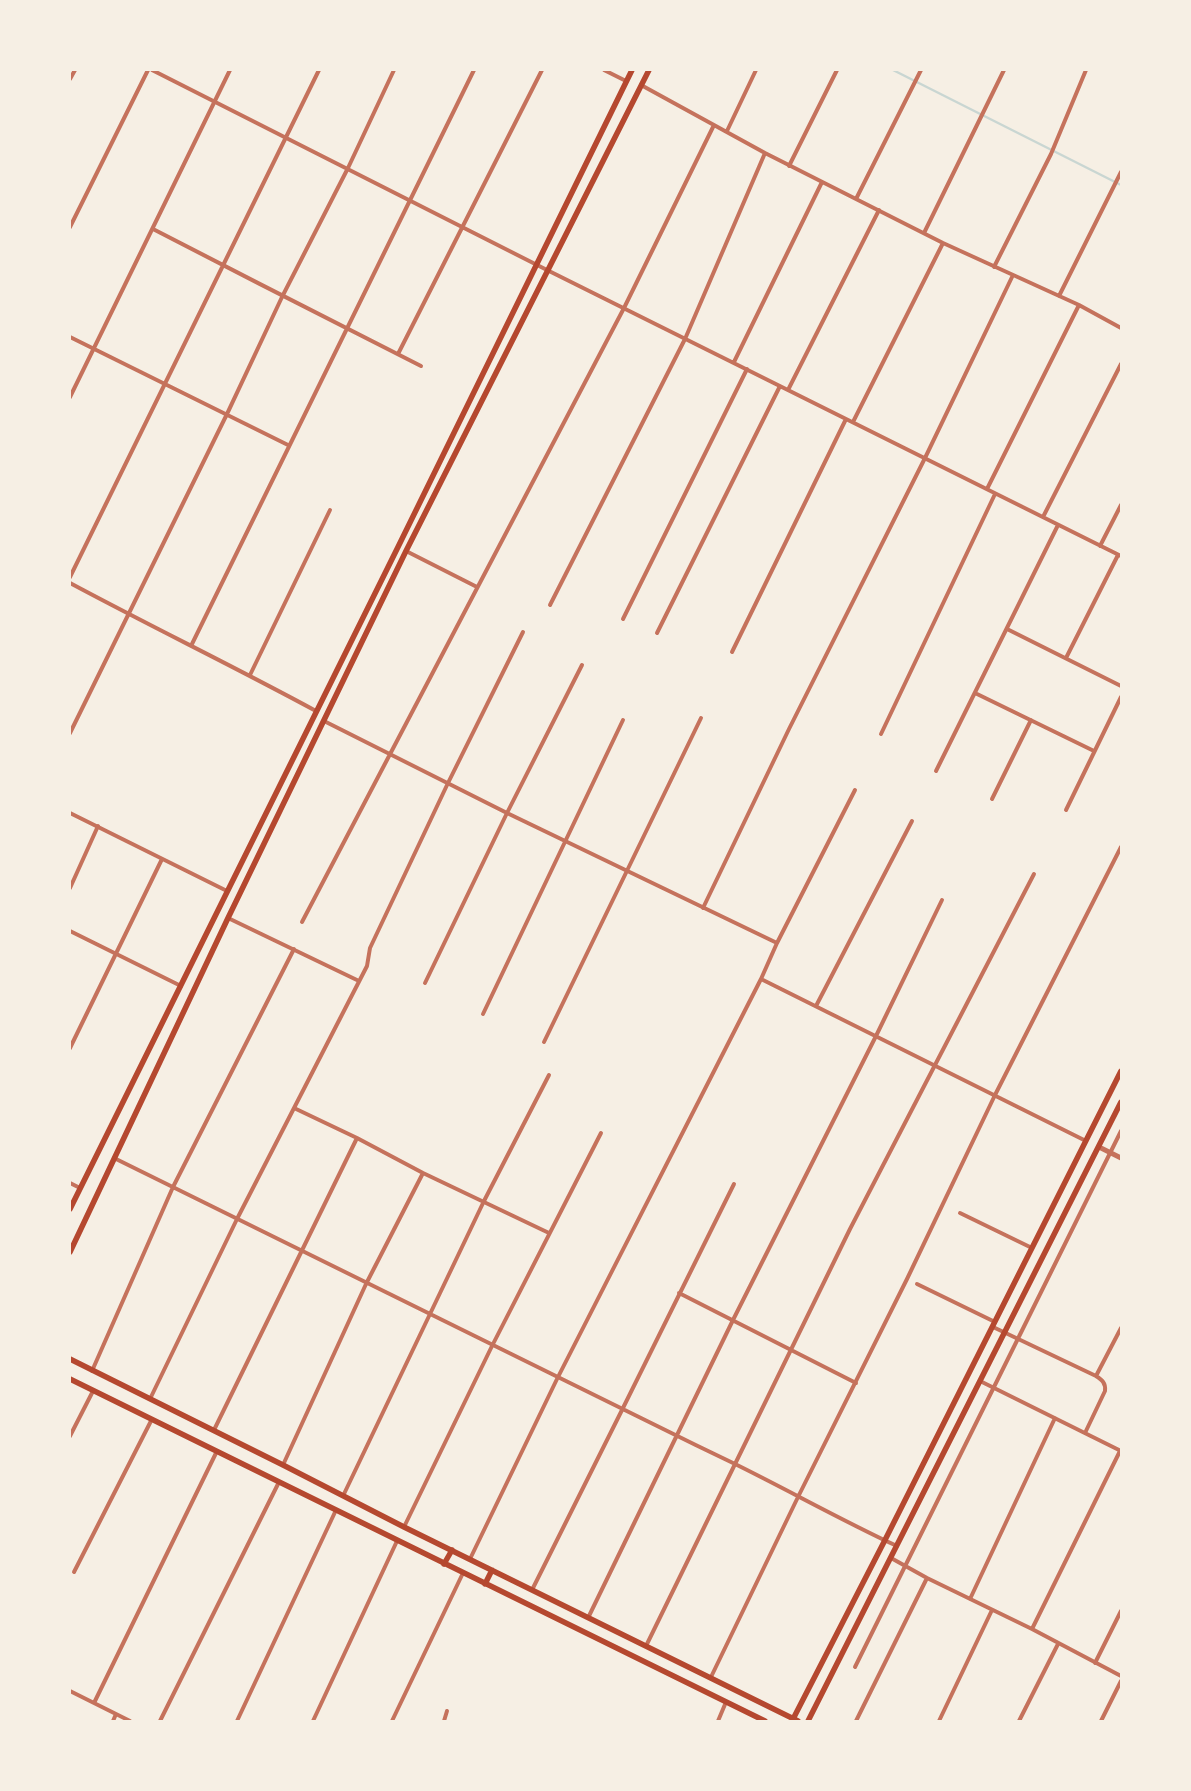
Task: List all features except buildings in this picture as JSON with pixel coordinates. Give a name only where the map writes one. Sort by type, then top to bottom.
[{"type":"main road","points":[[70,1209],[632,70]]},
{"type":"main road","points":[[70,1252],[228,918],[406,551],[649,70]]},
{"type":"main road","points":[[281,782],[292,788]]},
{"type":"main road","points":[[70,1359],[214,1430],[404,1528],[711,1677],[794,1720],[1121,1071]]},
{"type":"main road","points":[[808,1721],[1121,1102]]},
{"type":"main road","points":[[1061,1192],[1064,1199],[1073,1198]]},
{"type":"main road","points":[[1044,1224],[1053,1222],[1056,1230]]},
{"type":"main road","points":[[70,1379],[765,1721]]},
{"type":"main road","points":[[444,1564],[452,1550]]},
{"type":"main road","points":[[485,1584],[492,1570]]},
{"type":"street","points":[[70,80],[75,70]]},
{"type":"street","points":[[70,227],[148,70]]},
{"type":"street","points":[[152,70],[684,339],[734,362],[1119,555],[1066,658]]},
{"type":"street","points":[[70,397],[230,70]]},
{"type":"street","points":[[70,577],[319,70]]},
{"type":"street","points":[[70,733],[227,414],[282,297],[348,168],[394,70]]},
{"type":"street","points":[[190,646],[474,70]]},
{"type":"street","points":[[398,354],[542,70]]},
{"type":"street","points":[[604,70],[626,81]]},
{"type":"street","points":[[727,131],[756,70]]},
{"type":"street","points":[[789,166],[837,70]]},
{"type":"street","points":[[856,199],[921,70]]},
{"type":"street","points":[[924,233],[1004,70]]},
{"type":"street","points":[[994,267],[1051,154],[1086,70]]},
{"type":"street","points":[[641,85],[789,166],[943,243],[1079,305],[1121,328]]},
{"type":"street","points":[[302,922],[624,308],[714,125]]},
{"type":"street","points":[[550,605],[684,339],[765,153]]},
{"type":"street","points":[[1058,296],[1121,172]]},
{"type":"street","points":[[734,362],[822,182]]},
{"type":"street","points":[[788,390],[879,210]]},
{"type":"street","points":[[153,229],[282,297],[422,366]]},
{"type":"street","points":[[853,422],[943,243]]},
{"type":"street","points":[[704,908],[789,729],[925,458],[1013,275]]},
{"type":"street","points":[[987,489],[1079,305]]},
{"type":"street","points":[[70,337],[288,445]]},
{"type":"street","points":[[1043,517],[1121,364]]},
{"type":"street","points":[[624,619],[747,369]]},
{"type":"street","points":[[657,632],[780,386]]},
{"type":"street","points":[[732,652],[846,419]]},
{"type":"street","points":[[881,734],[995,494]]},
{"type":"street","points":[[1100,546],[1121,505]]},
{"type":"street","points":[[250,675],[330,510]]},
{"type":"street","points":[[936,771],[1058,525]]},
{"type":"street","points":[[406,551],[477,587]]},
{"type":"street","points":[[70,583],[316,711]]},
{"type":"street","points":[[1007,629],[1121,686]]},
{"type":"street","points":[[150,1400],[237,1219],[367,966],[370,948],[448,784],[524,632]]},
{"type":"street","points":[[425,984],[507,813],[582,666]]},
{"type":"street","points":[[975,693],[1094,752]]},
{"type":"street","points":[[1066,810],[1121,697]]},
{"type":"street","points":[[544,1042],[701,718]]},
{"type":"street","points":[[483,1014],[623,720]]},
{"type":"street","points":[[992,799],[1031,720]]},
{"type":"street","points":[[324,721],[391,753],[507,813],[777,943]]},
{"type":"street","points":[[470,1559],[557,1379],[761,980],[777,943],[855,790]]},
{"type":"street","points":[[70,813],[228,891]]},
{"type":"street","points":[[816,1006],[912,821]]},
{"type":"street","points":[[70,888],[98,826]]},
{"type":"street","points":[[711,1677],[995,1095],[1121,847]]},
{"type":"street","points":[[70,1048],[162,859]]},
{"type":"street","points":[[646,1646],[850,1229],[1034,874]]},
{"type":"street","points":[[588,1618],[733,1320],[876,1036],[942,900]]},
{"type":"street","points":[[228,918],[359,981]]},
{"type":"street","points":[[70,931],[181,986]]},
{"type":"street","points":[[92,1371],[173,1188],[294,949]]},
{"type":"street","points":[[761,980],[1086,1141]]},
{"type":"street","points":[[343,1496],[484,1201],[549,1075]]},
{"type":"street","points":[[294,1108],[357,1138],[422,1173],[549,1233]]},
{"type":"street","points":[[855,1667],[1121,1131]]},
{"type":"street","points":[[404,1528],[492,1346],[601,1133]]},
{"type":"street","points":[[214,1430],[357,1138]]},
{"type":"street","points":[[1098,1147],[1121,1158]]},
{"type":"street","points":[[114,1158],[557,1379],[735,1464],[897,1546]]},
{"type":"street","points":[[283,1465],[366,1284],[422,1173]]},
{"type":"street","points":[[70,1183],[80,1188]]},
{"type":"street","points":[[532,1590],[734,1184]]},
{"type":"street","points":[[960,1213],[1032,1248]]},
{"type":"street","points":[[917,1284],[994,1325],[1005,1333],[1096,1376],[1105,1384],[1105,1391],[1085,1433]]},
{"type":"street","points":[[679,1293],[856,1383]]},
{"type":"street","points":[[1096,1376],[1121,1328]]},
{"type":"street","points":[[980,1381],[1120,1451],[1032,1629]]},
{"type":"street","points":[[70,1436],[93,1391]]},
{"type":"street","points":[[970,1599],[1055,1418]]},
{"type":"street","points":[[74,1572],[152,1419]]},
{"type":"street","points":[[94,1703],[217,1451]]},
{"type":"street","points":[[160,1721],[279,1482]]},
{"type":"street","points":[[237,1721],[336,1510]]},
{"type":"street","points":[[313,1721],[397,1541]]},
{"type":"street","points":[[891,1558],[1121,1676]]},
{"type":"street","points":[[392,1721],[463,1573]]},
{"type":"street","points":[[856,1721],[927,1578]]},
{"type":"street","points":[[939,1721],[992,1610]]},
{"type":"street","points":[[1095,1663],[1121,1611]]},
{"type":"street","points":[[1019,1721],[1058,1644]]},
{"type":"street","points":[[1101,1721],[1121,1680]]},
{"type":"street","points":[[70,1691],[130,1721]]},
{"type":"street","points":[[718,1721],[726,1702]]},
{"type":"street","points":[[444,1721],[447,1711]]},
{"type":"street","points":[[113,1721],[116,1714]]},
{"type":"waterway","points":[[893,70],[1121,185]]}]
